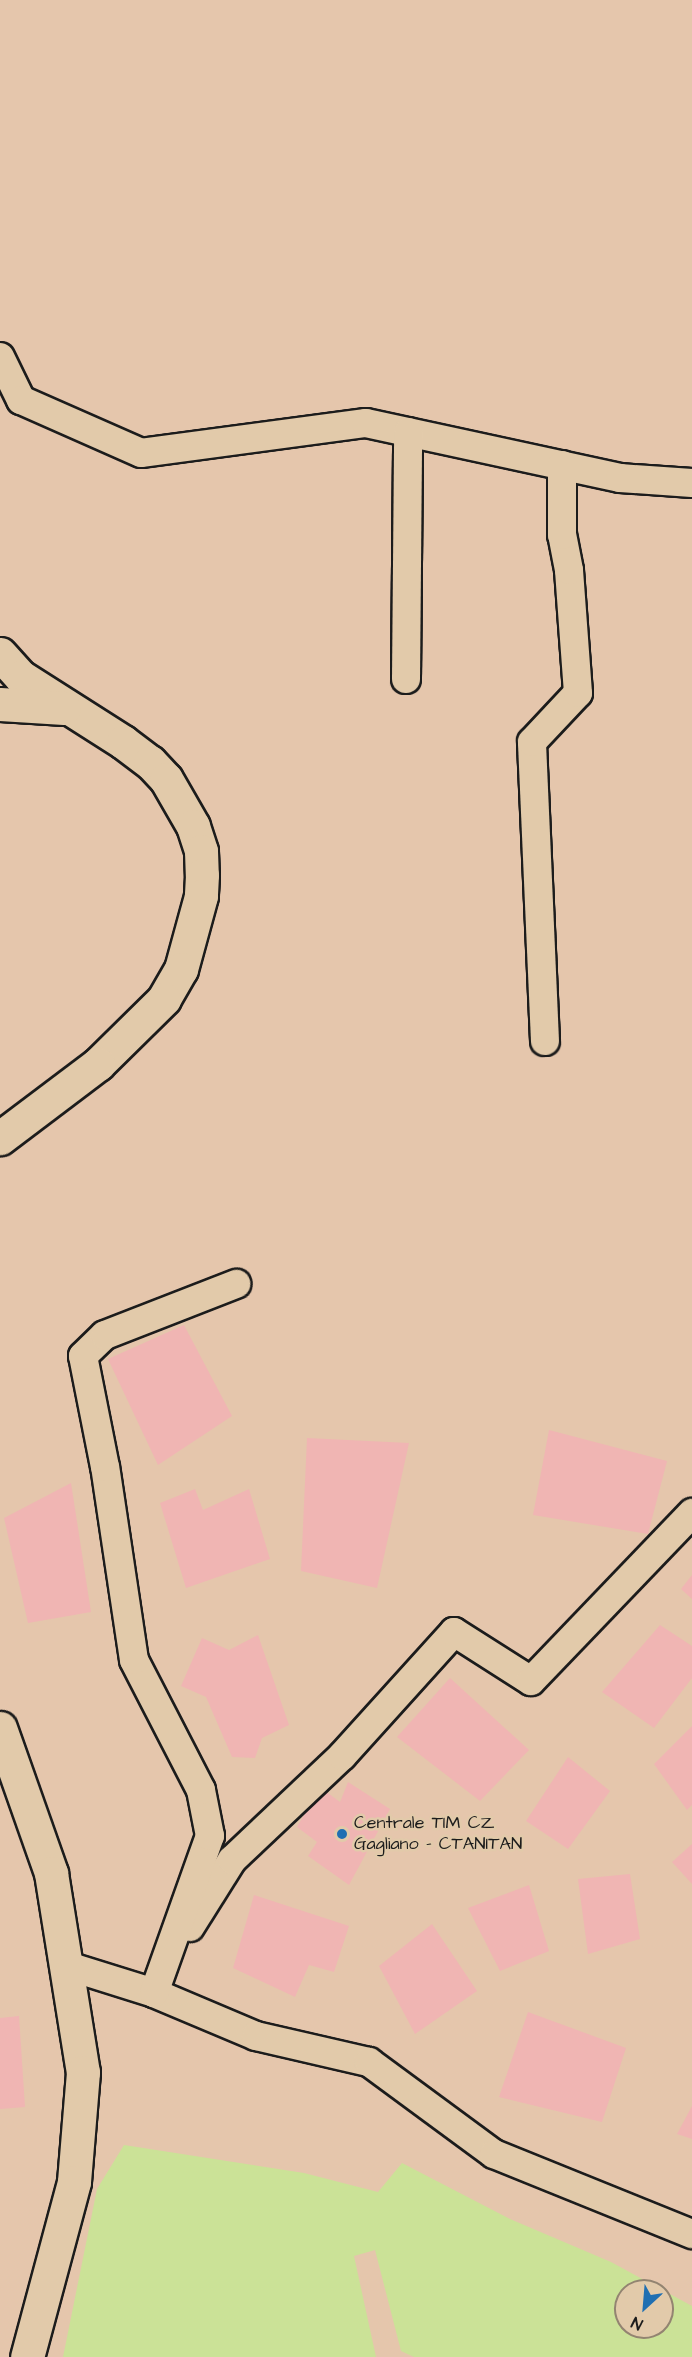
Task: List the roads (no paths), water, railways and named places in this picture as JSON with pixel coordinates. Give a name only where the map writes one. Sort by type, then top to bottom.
[{"type":"main road","points":[[0,654],[21,677],[123,742],[150,762],[166,779],[182,805],[201,851],[201,896],[181,969],[164,999],[98,1064],[0,1138]]},
{"type":"main road","points":[[0,704],[68,709]]},
{"type":"main road","points":[[0,1728],[51,1873],[68,1966],[83,2072],[74,2182],[27,2357]]},
{"type":"street","points":[[0,357],[21,400],[141,453],[366,423],[620,478],[692,483]]},
{"type":"street","points":[[406,679],[408,432]]},
{"type":"street","points":[[545,1041],[531,742],[578,693],[569,570],[562,535],[562,465]]},
{"type":"street","points":[[158,1983],[210,1836],[201,1790],[134,1660],[105,1467],[83,1356],[105,1335],[236,1284]]},
{"type":"street","points":[[158,1983],[232,1860],[342,1756],[454,1632],[531,1681],[692,1513]]},
{"type":"street","points":[[68,1966],[158,1983],[256,2037],[369,2062],[494,2154],[692,2234]]},
{"type":"place","name":"Centrale TIM CZ Gagliano - CTANITAN","points":[[342,1834]]}]
